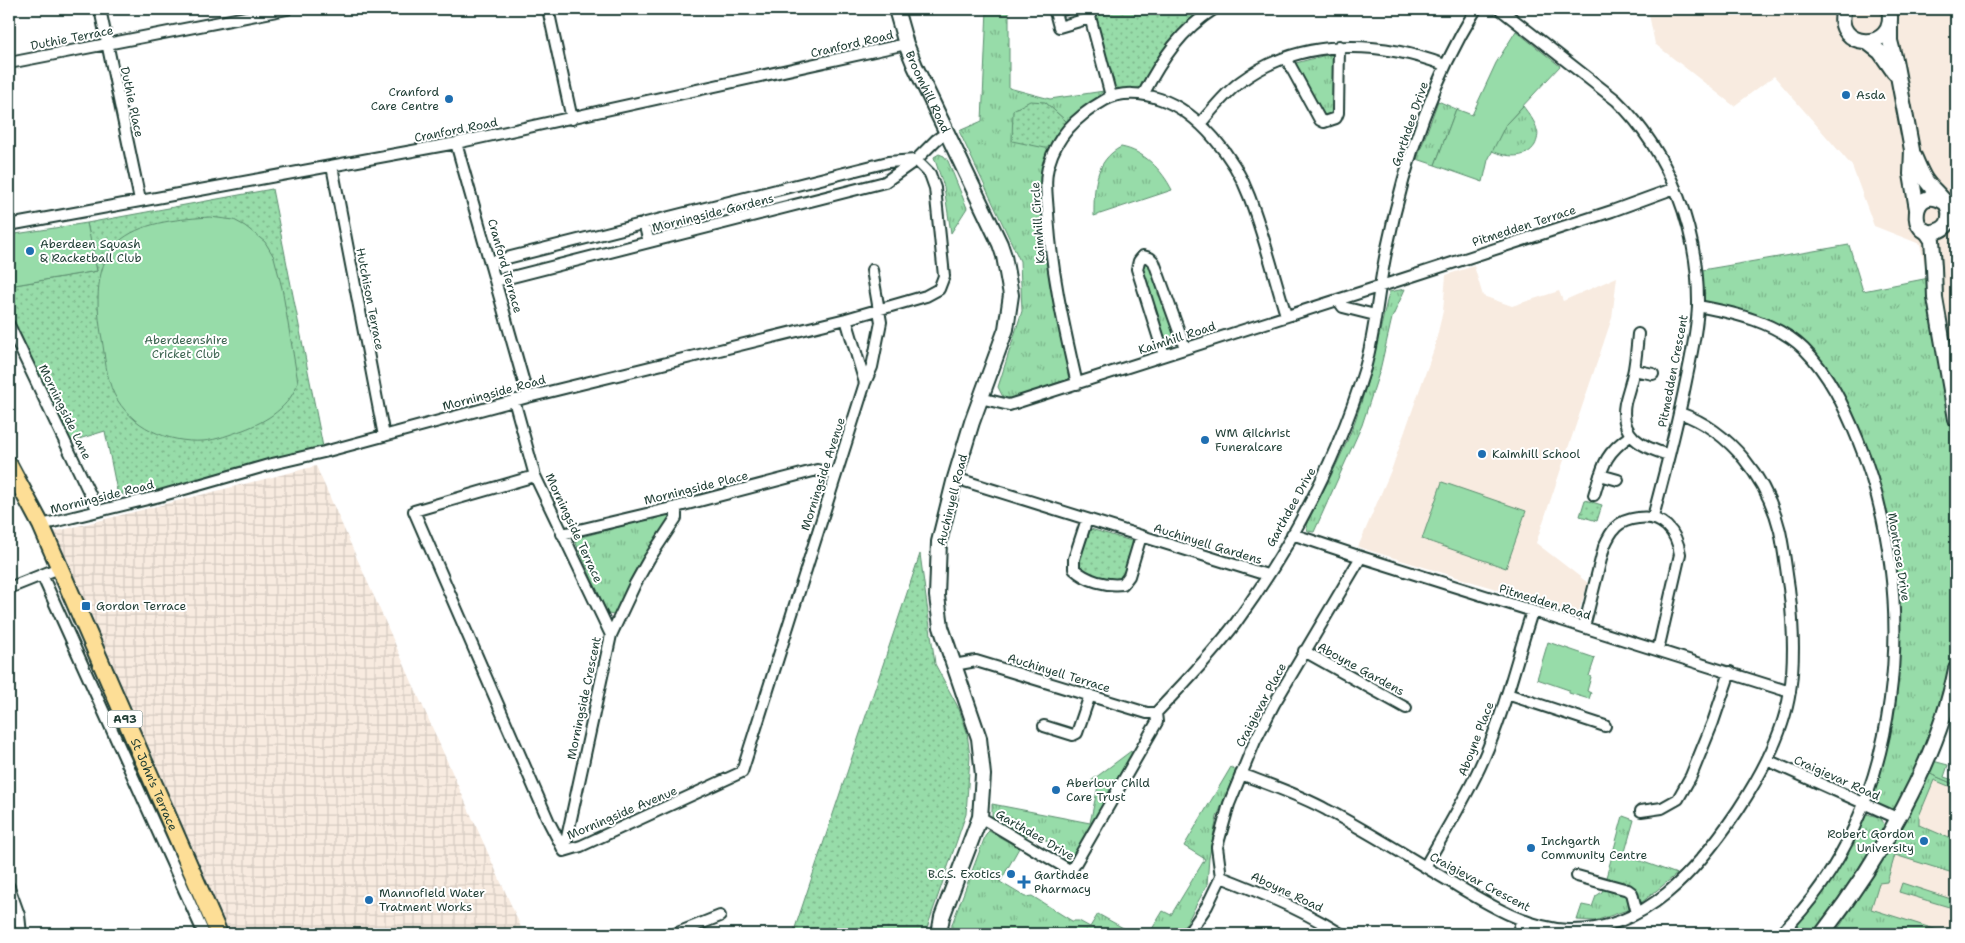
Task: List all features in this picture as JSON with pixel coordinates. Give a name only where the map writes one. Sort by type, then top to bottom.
[{"type":"main road","name":"A93","points":[[9,465],[40,526]]},
{"type":"main road","name":"St John's Terrace","points":[[40,526],[219,934]]},
{"type":"street","name":"Duthie Place","points":[[100,9],[140,200]]},
{"type":"street","name":"Duthie Terrace","points":[[9,63],[287,9]]},
{"type":"street","points":[[548,9],[572,119]]},
{"type":"street","name":"Broomhill Road","points":[[896,9],[906,44],[946,133],[916,160]]},
{"type":"street","points":[[1065,9],[1055,12],[1059,27],[1089,14],[1112,96]]},
{"type":"street","points":[[1144,93],[1157,68],[1175,43],[1201,17],[1214,9]]},
{"type":"street","name":"Garthdee Drive","points":[[980,817],[1071,871],[1157,722],[1156,713],[1188,680],[1234,625],[1267,575],[1292,534],[1328,466],[1348,420],[1365,366],[1394,212],[1412,150],[1445,65],[1476,9]]},
{"type":"street","name":"Pitmedden Crescent","points":[[1500,9],[1616,100],[1632,116],[1648,138],[1675,188],[1690,240],[1696,271],[1698,306],[1691,360],[1680,412],[1653,517]]},
{"type":"street","points":[[1844,9],[1842,18],[1847,32],[1852,38],[1867,42],[1884,56],[1898,79]]},
{"type":"street","points":[[1889,9],[1891,16],[1890,41],[1912,150],[1924,178],[1947,206],[1950,215],[1944,228],[1934,267]]},
{"type":"street","points":[[1867,42],[1881,37],[1890,24]]},
{"type":"street","name":"Cranford Road","points":[[9,225],[456,143],[906,44]]},
{"type":"street","points":[[1286,58],[1320,120],[1324,122],[1336,118],[1338,113],[1339,46]]},
{"type":"street","points":[[1200,124],[1223,96],[1256,71],[1310,50],[1339,46],[1395,50],[1417,54],[1445,65]]},
{"type":"street","name":"Kaimhill Circle","points":[[1077,384],[1056,287],[1049,230],[1046,179],[1049,163],[1056,145],[1069,128],[1096,105],[1112,96],[1144,93],[1166,101],[1190,115],[1224,153],[1240,176],[1249,196],[1286,316]]},
{"type":"street","name":"Auchinyell Road","points":[[939,934],[942,917],[980,817],[983,775],[979,738],[941,628],[937,596],[939,542],[955,478],[980,398],[1006,329],[1011,295],[1000,244],[946,133]]},
{"type":"street","name":"Cranford Terrace","points":[[456,143],[528,397]]},
{"type":"street","points":[[1912,150],[1911,174],[1917,209],[1916,214],[1918,224],[1932,240],[1934,298],[1956,419]]},
{"type":"street","name":"Morningside Gardens","points":[[491,262],[888,162],[916,160]]},
{"type":"street","name":"Morningside Gardens","points":[[496,281],[885,182],[916,160]]},
{"type":"street","name":"Morningside Road","points":[[40,526],[160,496],[272,464],[324,452],[514,400],[846,319],[926,296],[938,289],[944,276],[935,188],[930,174],[916,160]]},
{"type":"street","name":"Hutchison Terrace","points":[[332,166],[384,436]]},
{"type":"street","name":"Pitmedden Terrace","points":[[1380,286],[1612,211],[1675,188]]},
{"type":"street","name":"Morningside Gardens","points":[[778,189],[783,208]]},
{"type":"street","points":[[1917,209],[1928,198],[1944,202]]},
{"type":"street","name":"Morningside Gardens","points":[[644,223],[649,242]]},
{"type":"street","points":[[1926,231],[1937,232],[1944,228]]},
{"type":"street","points":[[1164,355],[1137,269],[1139,260],[1143,256],[1150,258],[1154,262],[1185,348]]},
{"type":"street","name":"Morningside Avenue","points":[[535,476],[414,511],[564,851],[581,846],[742,772],[836,474],[872,367],[881,322],[872,270]]},
{"type":"street","name":"Kaimhill Road","points":[[980,398],[1009,405],[1380,286]]},
{"type":"street","points":[[1338,300],[1343,307],[1375,315]]},
{"type":"street","name":"Montrose Drive","points":[[1698,306],[1734,313],[1778,330],[1804,349],[1824,373],[1839,399],[1866,459],[1886,540],[1893,584],[1895,633],[1890,703],[1885,729],[1864,804],[1849,838],[1825,881],[1810,902],[1780,934]]},
{"type":"street","points":[[846,319],[866,383]]},
{"type":"street","name":"Morningside Lane","points":[[9,325],[98,511]]},
{"type":"street","points":[[1638,334],[1634,370],[1625,406],[1625,421],[1630,436],[1652,450],[1669,455]]},
{"type":"street","name":"Pitmedden Crescent","points":[[1634,370],[1653,374]]},
{"type":"street","name":"Morningside Terrace","points":[[514,400],[535,476],[610,635]]},
{"type":"street","name":"Craigievar Crescent","points":[[1241,774],[1324,808],[1425,867],[1522,920],[1549,928],[1568,930],[1588,929],[1608,925],[1637,913],[1662,897],[1701,861],[1748,794],[1767,760],[1781,726],[1790,692],[1793,634],[1781,539],[1773,510],[1761,484],[1748,463],[1714,430],[1680,412]]},
{"type":"street","points":[[1594,496],[1606,459],[1615,446],[1630,436]]},
{"type":"street","name":"Morningside Place","points":[[562,534],[676,507],[817,470],[836,474]]},
{"type":"street","points":[[1600,475],[1618,480]]},
{"type":"street","name":"Auchinyell Gardens","points":[[955,478],[1267,575]]},
{"type":"street","name":"Morningside Crescent","points":[[564,851],[610,635],[649,559],[676,518],[676,507]]},
{"type":"street","points":[[1584,627],[1604,547],[1609,536],[1623,522],[1631,519],[1653,517],[1668,527],[1679,544],[1680,554],[1658,650]]},
{"type":"street","name":"Auchinyell Gardens","points":[[1087,519],[1074,559],[1074,569],[1083,577],[1112,586],[1123,584],[1129,576],[1141,536]]},
{"type":"street","name":"Pitmedden Road","points":[[1292,534],[1532,612],[1790,692]]},
{"type":"street","name":"Craigievar Place","points":[[1221,877],[1217,847],[1229,804],[1241,774],[1270,711],[1361,557]]},
{"type":"street","points":[[9,588],[59,568]]},
{"type":"street","name":"St John's Terrace","points":[[42,575],[204,934]]},
{"type":"street","name":"Aboyne Place","points":[[1425,867],[1471,786],[1484,758],[1507,694],[1532,612]]},
{"type":"street","name":"Aboyne Gardens","points":[[1304,651],[1406,708]]},
{"type":"street","name":"Auchinyell Terrace","points":[[954,665],[976,661],[1147,713],[1156,713]]},
{"type":"street","points":[[1822,934],[1869,867],[1897,818],[1938,731],[1951,697],[1956,669]]},
{"type":"street","points":[[1641,811],[1662,808],[1678,799],[1691,776],[1730,672]]},
{"type":"street","points":[[1507,694],[1605,726]]},
{"type":"street","points":[[1044,726],[1073,735],[1077,733],[1090,695]]},
{"type":"street","name":"Craigievar Road","points":[[1767,760],[1897,818]]},
{"type":"street","points":[[1577,876],[1628,890],[1632,893],[1637,913]]},
{"type":"street","points":[[1188,934],[1207,906],[1221,877]]},
{"type":"street","name":"Aboyne Road","points":[[1221,877],[1293,907],[1314,917],[1341,934]]},
{"type":"street","points":[[9,887],[19,915],[21,934]]},
{"type":"street","points":[[675,934],[720,916]]},
{"type":"street","points":[[1517,934],[1522,920]]},
{"type":"shaded area","points":[[1648,9],[1956,9],[1956,393],[1920,244],[1874,226],[1852,166],[1774,76],[1734,106],[1655,44]]},
{"type":"shaded area","name":"Kaimhill School","points":[[1474,266],[1483,296],[1512,306],[1559,291],[1563,301],[1617,277],[1612,318],[1536,543],[1588,583],[1578,614],[1358,547],[1392,468],[1434,349],[1443,311],[1446,275]]},
{"type":"shaded area","points":[[316,466],[524,934],[228,934],[54,532]]},
{"type":"shaded area","name":"Robert Gordon University","points":[[1928,773],[1956,785],[1956,934],[1831,934],[1840,926],[1884,858],[1883,856]]},
{"type":"green space","points":[[987,9],[1009,9],[1009,88],[1050,99],[1104,91],[1067,122],[1045,102],[1050,149],[1041,182],[1041,209],[1045,244],[1071,381],[1011,401],[1004,399],[998,387],[1022,311],[1020,261],[959,131],[982,121]]},
{"type":"green space","points":[[1088,9],[1214,9],[1201,17],[1144,93],[1111,96]]},
{"type":"green space","points":[[1516,31],[1560,66],[1506,124],[1488,160],[1483,182],[1435,165],[1456,109],[1472,115],[1496,63]]},
{"type":"green space","points":[[1326,55],[1335,55],[1337,58],[1333,115],[1327,117],[1320,114],[1295,66],[1296,63]]},
{"type":"green space","points":[[1030,101],[1045,102],[1067,122],[1054,139],[1050,149],[1012,141],[1013,110]]},
{"type":"green space","points":[[1438,101],[1456,109],[1435,165],[1417,159]]},
{"type":"green space","points":[[1523,106],[1533,120],[1538,132],[1535,145],[1526,153],[1515,156],[1503,155],[1492,151],[1506,124]]},
{"type":"green space","points":[[1121,147],[1145,157],[1151,162],[1163,175],[1172,190],[1094,216],[1094,196],[1097,177],[1105,160]]},
{"type":"green space","points":[[939,154],[948,161],[967,208],[951,233],[944,187],[934,157]]},
{"type":"green space","name":"Aberdeenshire Cricket Club","points":[[272,189],[324,452],[136,502],[117,491],[105,431],[69,442],[9,325],[9,286],[97,271],[87,223]]},
{"type":"green space","points":[[210,217],[234,220],[245,226],[265,242],[274,257],[282,288],[298,382],[283,406],[261,422],[219,438],[190,441],[164,436],[151,431],[130,416],[114,394],[107,374],[100,326],[99,285],[106,259],[113,248],[131,233],[164,222]]},
{"type":"green space","points":[[87,223],[97,271],[9,286],[9,235]]},
{"type":"green space","points":[[1849,245],[1863,291],[1934,277],[1956,419],[1956,669],[1897,818],[1864,804],[1880,748],[1894,609],[1874,489],[1824,373],[1778,330],[1698,306],[1696,271]]},
{"type":"green space","points":[[1147,262],[1156,274],[1179,342],[1166,346],[1143,278],[1143,264]]},
{"type":"green space","points":[[1405,289],[1392,318],[1380,370],[1362,425],[1314,532],[1308,531],[1306,525],[1338,461],[1355,421],[1370,373],[1389,292]]},
{"type":"green space","points":[[1442,482],[1526,511],[1506,568],[1422,539]]},
{"type":"green space","points":[[1585,500],[1602,505],[1597,521],[1580,516]]},
{"type":"green space","points":[[667,514],[670,518],[636,569],[614,615],[608,614],[574,539]]},
{"type":"green space","points":[[1087,528],[1135,542],[1131,561],[1122,579],[1110,582],[1080,570],[1078,564]]},
{"type":"green space","points":[[920,554],[935,664],[959,709],[967,732],[970,757],[966,814],[927,928],[927,934],[793,934]]},
{"type":"green space","points":[[1548,642],[1595,658],[1589,676],[1591,677],[1587,691],[1591,693],[1589,699],[1569,693],[1569,690],[1537,679]]},
{"type":"green space","points":[[1131,751],[1132,758],[1076,857],[1070,861],[1063,861],[1067,853],[1031,831],[1027,836],[1021,836],[992,819],[992,804],[1090,823],[1098,786],[1091,781]]},
{"type":"green space","points":[[1933,761],[1948,765],[1944,777],[1956,781],[1956,785],[1928,773]]},
{"type":"green space","points":[[1231,767],[1236,770],[1217,817],[1209,858],[1207,885],[1186,924],[1176,934],[1149,934],[1163,911],[1171,915],[1205,859],[1184,846]]},
{"type":"green space","points":[[1928,773],[1956,785],[1956,789],[1934,780],[1919,816],[1919,825],[1956,841],[1956,874],[1895,855],[1887,882],[1879,883],[1871,909],[1950,934],[1831,934],[1840,926],[1884,858],[1883,856]]},
{"type":"green space","points":[[1868,814],[1880,818],[1884,826],[1859,868],[1812,934],[1785,934],[1819,896],[1837,868],[1860,822]]},
{"type":"green space","points":[[1623,816],[1634,820],[1624,855],[1677,874],[1636,907],[1595,921],[1577,920],[1582,905],[1592,907],[1596,896],[1602,892]]},
{"type":"green space","points":[[989,831],[1019,848],[1000,882],[1025,897],[1032,896],[1072,921],[1079,921],[1090,927],[1098,914],[1134,934],[951,934],[952,924],[986,834]]},
{"type":"green space","points":[[1902,883],[1951,899],[1949,907],[1899,892]]},
{"type":"place","name":"Asda","points":[[1846,95]]},
{"type":"place","name":"Cranford Care Centre","points":[[449,99]]},
{"type":"place","name":"Aberdeen Squash & Racketball Club","points":[[30,251]]},
{"type":"place","name":"WM Gilchrist Funeralcare","points":[[1205,440]]},
{"type":"place","name":"Kaimhill School","points":[[1482,454]]},
{"type":"place","name":"Gordon Terrace","points":[[86,606]]},
{"type":"place","name":"Aberlour Child Care Trust","points":[[1056,790]]},
{"type":"place","name":"Robert Gordon University","points":[[1924,841]]},
{"type":"place","name":"Inchgarth Community Centre","points":[[1531,848]]},
{"type":"place","name":"B.C.S. Exotics","points":[[1011,874]]},
{"type":"place","name":"Garthdee Pharmacy","points":[[1024,882]]},
{"type":"place","name":"Mannofield Water Tratment Works","points":[[369,900]]}]
